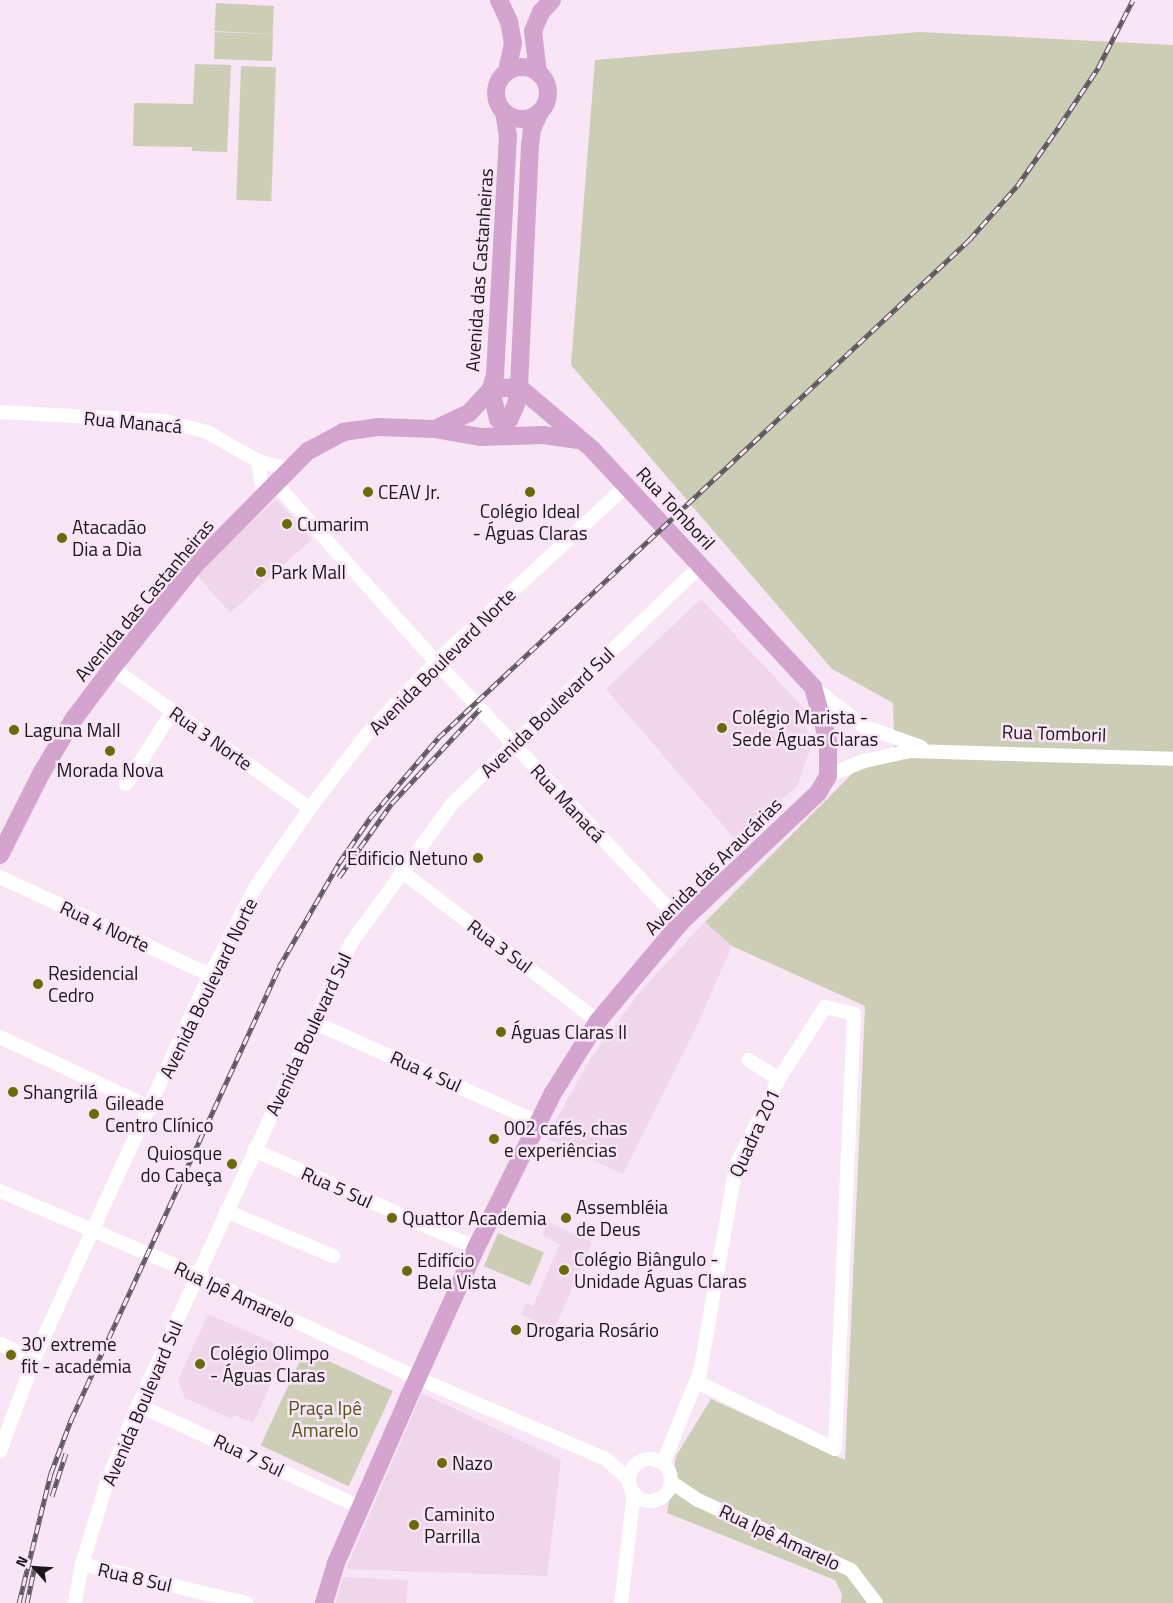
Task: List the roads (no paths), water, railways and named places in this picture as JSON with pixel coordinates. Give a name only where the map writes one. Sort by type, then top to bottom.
[{"type":"main road","points":[[499,0],[510,21],[513,43],[507,72],[497,91],[504,112],[516,118],[528,118],[540,112]]},
{"type":"main road","points":[[519,387],[491,389],[498,419],[506,422],[514,412],[519,387],[530,145],[532,129],[548,92],[538,73],[534,31],[541,12],[552,0]]},
{"type":"main road","points":[[507,72],[523,67],[538,73]]},
{"type":"main road","name":"Avenida das Castanheiras","points":[[434,429],[457,422],[469,413],[491,389],[498,356],[508,137],[504,112]]},
{"type":"main road","name":"Rua Tomboril","points":[[519,387],[582,440],[813,687],[828,741],[828,776]]},
{"type":"main road","name":"Avenida das Castanheiras","points":[[0,855],[42,772],[73,720],[112,668],[180,582],[269,488],[308,451],[343,432],[378,427],[434,429],[482,438],[543,435],[582,440]]},
{"type":"main road","name":"Avenida das Araucárias","points":[[324,1603],[336,1562],[476,1248],[538,1122],[598,1021],[681,922],[818,793],[828,776]]},
{"type":"street","name":"Rua Manacá","points":[[0,412],[165,421],[207,432],[258,461],[289,469]]},
{"type":"street","points":[[258,461],[269,488]]},
{"type":"street","name":"Rua Manacá","points":[[269,488],[681,922]]},
{"type":"street","name":"Avenida Boulevard Norte","points":[[0,1451],[34,1359],[92,1231],[151,1108],[210,975],[256,886],[310,808],[368,734],[436,662],[627,490]]},
{"type":"street","name":"Avenida Boulevard Sul","points":[[75,1603],[82,1564],[107,1482],[138,1405],[196,1275],[351,943],[401,871],[452,804],[698,564]]},
{"type":"street","name":"Rua 3 Norte","points":[[112,668],[310,808]]},
{"type":"street","name":"Rua Tomboril","points":[[813,687],[862,726],[934,750]]},
{"type":"street","points":[[126,784],[173,711]]},
{"type":"street","name":"Rua Tomboril","points":[[828,776],[877,757],[934,750],[1173,759]]},
{"type":"street","name":"Rua 3 Sul","points":[[401,871],[598,1021]]},
{"type":"street","name":"Rua 4 Norte","points":[[0,878],[210,975]]},
{"type":"street","points":[[697,1382],[835,1449],[854,1014],[825,1007],[779,1079]]},
{"type":"street","name":"Rua 4 Sul","points":[[313,1022],[538,1122]]},
{"type":"street","points":[[0,1037],[151,1108]]},
{"type":"street","name":"Quadra 201","points":[[663,1463],[697,1382],[704,1354],[731,1182],[736,1165],[779,1079],[749,1060]]},
{"type":"street","name":"Rua 5 Sul","points":[[254,1150],[476,1248]]},
{"type":"street","name":"Rua Ipê Amarelo","points":[[0,1191],[177,1266],[418,1378],[606,1460],[663,1463]]},
{"type":"street","points":[[226,1210],[333,1256]]},
{"type":"street","points":[[0,1344],[34,1359]]},
{"type":"street","name":"Rua 7 Sul","points":[[138,1405],[360,1507]]},
{"type":"street","name":"Quadra 201","points":[[621,1603],[636,1491],[643,1461],[678,1426]]},
{"type":"street","name":"Rua Ipê Amarelo","points":[[606,1460],[636,1491]]},
{"type":"street","points":[[636,1491],[668,1488],[670,1471],[663,1463]]},
{"type":"street","name":"Rua Ipê Amarelo","points":[[668,1488],[851,1570],[876,1603]]},
{"type":"street","name":"Rua 8 Sul","points":[[82,1564],[246,1603]]},
{"type":"railway","points":[[19,1603],[51,1473],[71,1420],[279,967],[339,863],[370,818],[438,738],[969,240],[1017,186],[1060,125],[1098,68],[1133,0]]},
{"type":"railway","points":[[339,877],[392,803],[480,709]]},
{"type":"railway","points":[[52,1496],[66,1453]]},
{"type":"railway","points":[[27,1603],[35,1566]]},
{"type":"place","name":"CEAV Jr.","points":[[368,492]]},
{"type":"place","name":"Colégio Ideal - Águas Claras","points":[[530,492]]},
{"type":"place","name":"Cumarim","points":[[287,524]]},
{"type":"place","name":"Atacadão Dia a Dia","points":[[62,538]]},
{"type":"place","name":"Park Mall","points":[[261,572]]},
{"type":"place","name":"Colégio Marista - Sede Águas Claras","points":[[722,728]]},
{"type":"place","name":"Laguna Mall","points":[[14,730]]},
{"type":"place","name":"Morada Nova","points":[[110,751]]},
{"type":"place","name":"Edificio Netuno","points":[[478,858]]},
{"type":"place","name":"Residencial Cedro","points":[[38,984]]},
{"type":"place","name":"Águas Claras II","points":[[501,1032]]},
{"type":"place","name":"Shangrilá","points":[[13,1092]]},
{"type":"place","name":"Gileade Centro Clínico","points":[[94,1114]]},
{"type":"place","name":"002 cafés, chas e experiências","points":[[494,1139]]},
{"type":"place","name":"Quiosque do Cabeça","points":[[232,1164]]},
{"type":"place","name":"Quattor Academia","points":[[392,1218]]},
{"type":"place","name":"Assembléia de Deus","points":[[566,1218]]},
{"type":"place","name":"Colégio Biângulo - Unidade Águas Claras","points":[[564,1270]]},
{"type":"place","name":"Edifício Bela Vista","points":[[407,1271]]},
{"type":"place","name":"Drogaria Rosário","points":[[516,1330]]},
{"type":"place","name":"30' extreme fit - academia","points":[[11,1355]]},
{"type":"place","name":"Colégio Olimpo - Águas Claras","points":[[200,1364]]},
{"type":"place","name":"Nazo","points":[[442,1463]]},
{"type":"place","name":"Caminito Parrilla","points":[[414,1525]]},
{"type":"park label","name":"Praça Ipê Amarelo","points":[[325,1419]]}]
